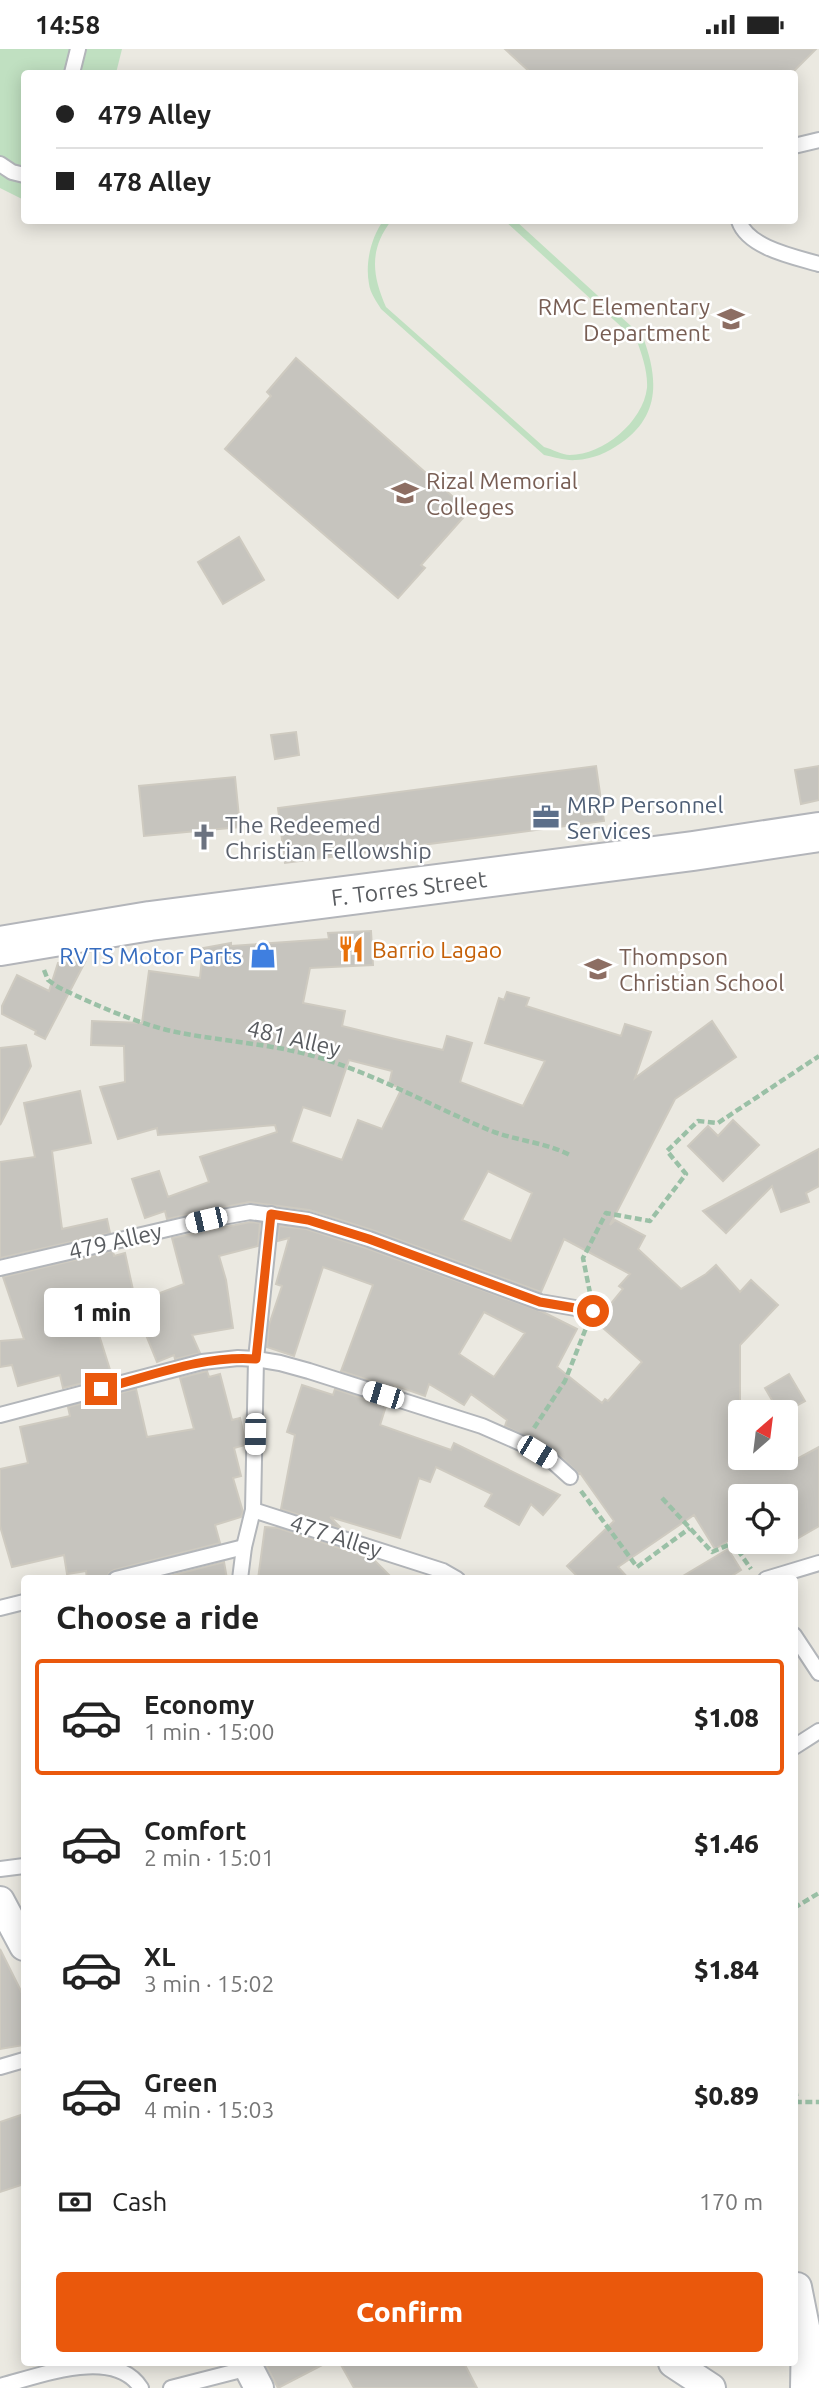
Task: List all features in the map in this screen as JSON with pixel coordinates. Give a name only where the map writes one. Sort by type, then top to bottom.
[{"type":"main road","name":"F. Torres Street","points":[[18,942],[216,912],[693,851],[819,832]]},
{"type":"street","points":[[0,1901],[21,1940]]},
{"type":"street","points":[[798,2292],[806,2332],[805,2388]]},
{"type":"street","points":[[677,2366],[700,2385]]},
{"type":"lane","points":[[73,70],[78,49]]},
{"type":"lane","points":[[798,145],[819,140]]},
{"type":"lane","points":[[0,164],[21,174]]},
{"type":"lane","points":[[740,224],[754,239],[768,247],[819,264]]},
{"type":"lane","name":"479 Alley","points":[[0,1268],[250,1212],[308,1220],[369,1239],[540,1302],[593,1311]]},
{"type":"lane","points":[[240,1575],[253,1510],[256,1359],[271,1214]]},
{"type":"lane","points":[[0,1415],[202,1362],[256,1359],[290,1366],[482,1426],[551,1460],[570,1477]]},
{"type":"lane","name":"477 Alley","points":[[253,1510],[450,1575]]},
{"type":"lane","points":[[132,1575],[244,1546]]},
{"type":"lane","points":[[779,1575],[819,1563]]},
{"type":"lane","points":[[0,1608],[21,1603]]},
{"type":"lane","points":[[798,1641],[819,1673]]},
{"type":"lane","points":[[798,1744],[819,1731]]},
{"type":"lane","points":[[0,1870],[21,1866]]},
{"type":"lane","points":[[0,2067],[21,2061]]},
{"type":"lane","points":[[0,2386],[94,2366]]},
{"type":"lane","points":[[110,2366],[135,2378],[141,2388]]},
{"type":"lane","points":[[171,2388],[252,2373]]},
{"type":"path","name":"481 Alley","points":[[18,942],[51,983],[105,1008],[165,1029],[201,1037],[271,1046],[318,1057],[495,1132],[543,1144],[570,1155]]},
{"type":"path","points":[[523,1444],[565,1381],[593,1311],[583,1258],[606,1213],[650,1221],[686,1174],[667,1150],[698,1121],[718,1123],[819,1056]]},
{"type":"path","points":[[570,1477],[637,1567],[690,1528]]},
{"type":"path","points":[[662,1498],[712,1552],[733,1543],[754,1575]]},
{"type":"path","points":[[798,1906],[819,1893]]},
{"type":"path","points":[[798,2102],[819,2102]]},
{"type":"green space","points":[[0,49],[122,49],[117,70],[21,70],[21,198],[0,188]]},
{"type":"green space","points":[[381,224],[389,224],[379,242],[375,263],[378,284],[386,307],[544,447],[567,455],[583,454],[608,443],[630,424],[638,413],[647,388],[643,358],[637,341],[508,224],[519,224],[643,337],[652,367],[653,395],[643,420],[634,432],[600,455],[568,460],[544,455],[381,309],[370,287],[368,276],[372,243]]},
{"type":"building","points":[[505,49],[816,49],[795,70],[528,70]]},
{"type":"building","points":[[296,358],[469,511],[421,565],[425,568],[398,598],[225,449],[271,396],[267,392]]},
{"type":"building","points":[[239,537],[264,580],[223,604],[198,562]]},
{"type":"building","points":[[296,732],[299,755],[275,759],[271,735]]},
{"type":"building","points":[[596,766],[604,821],[285,863],[278,808]]},
{"type":"building","points":[[819,766],[819,800],[801,804],[795,770]]},
{"type":"building","points":[[235,777],[240,827],[144,836],[139,786]]},
{"type":"building","points":[[371,931],[373,965],[310,968],[303,1003],[345,1011],[342,1026],[395,1039],[443,1050],[447,1036],[472,1043],[460,1082],[523,1106],[545,1061],[485,1043],[499,998],[504,1000],[507,992],[529,998],[526,1006],[621,1036],[625,1024],[651,1032],[635,1078],[712,1021],[736,1057],[675,1099],[610,1225],[615,1220],[645,1236],[638,1249],[681,1289],[716,1265],[740,1292],[751,1280],[778,1305],[740,1345],[740,1400],[728,1400],[728,1470],[798,1470],[798,1458],[819,1447],[819,1526],[798,1538],[798,1484],[728,1484],[728,1541],[715,1549],[694,1515],[618,1567],[625,1575],[576,1575],[567,1566],[614,1521],[580,1473],[556,1452],[505,1426],[507,1420],[471,1394],[464,1405],[429,1384],[425,1396],[341,1371],[373,1285],[323,1267],[294,1356],[267,1347],[269,1325],[282,1286],[276,1284],[289,1238],[278,1241],[279,1226],[306,1229],[366,1248],[543,1312],[577,1329],[557,1367],[602,1403],[605,1399],[608,1401],[642,1362],[596,1322],[623,1289],[619,1286],[630,1274],[564,1239],[541,1292],[372,1230],[309,1210],[249,1202],[167,1219],[165,1211],[145,1218],[132,1179],[159,1171],[168,1197],[209,1182],[200,1157],[277,1132],[275,1125],[158,1135],[157,1128],[118,1139],[100,1087],[125,1082],[124,1046],[91,1045],[92,1021],[142,1023],[149,971],[200,978],[203,948],[231,943],[231,946],[329,939],[328,933]],"holes":[[[349,1060],[392,1071],[389,1084],[402,1088],[382,1129],[358,1120],[342,1160],[291,1142],[303,1107],[330,1116]],[[488,1171],[532,1193],[511,1241],[462,1220]],[[484,1312],[525,1333],[494,1377],[459,1354]]]},
{"type":"building","points":[[85,962],[45,1039],[35,1034],[36,1031],[2,1014],[2,1006],[17,975],[49,991],[58,963]]},
{"type":"building","points":[[26,1045],[31,1066],[0,1125],[0,1048]]},
{"type":"building","points":[[80,1091],[91,1143],[52,1151],[62,1229],[107,1219],[110,1233],[0,1258],[0,1162],[35,1157],[24,1103]]},
{"type":"building","points":[[733,1120],[759,1145],[723,1181],[688,1146],[708,1126],[718,1136]]},
{"type":"building","points":[[819,1149],[819,1186],[806,1193],[809,1202],[781,1212],[772,1186],[726,1233],[703,1211]]},
{"type":"building","points":[[250,1222],[260,1223],[258,1246],[219,1256],[226,1280],[233,1328],[192,1335],[200,1353],[175,1359],[174,1355],[157,1362],[133,1303],[184,1284],[172,1238]]},
{"type":"building","points":[[113,1251],[114,1256],[125,1253],[133,1290],[88,1300],[112,1376],[63,1388],[60,1375],[18,1386],[12,1365],[0,1367],[0,1341],[24,1339],[3,1277]]},
{"type":"building","points":[[207,1371],[209,1377],[220,1374],[232,1420],[240,1418],[245,1445],[234,1448],[241,1476],[233,1478],[243,1512],[241,1517],[215,1525],[220,1543],[114,1570],[108,1575],[86,1575],[86,1571],[67,1574],[64,1555],[12,1567],[0,1526],[0,1469],[28,1463],[20,1427],[70,1416],[68,1407],[136,1389],[147,1437],[194,1429],[180,1378]]},
{"type":"building","points":[[789,1374],[805,1401],[798,1405],[798,1400],[772,1400],[765,1388]]},
{"type":"building","points":[[302,1385],[333,1395],[335,1389],[386,1406],[380,1425],[451,1450],[454,1443],[560,1495],[543,1515],[531,1504],[519,1525],[485,1506],[492,1494],[436,1467],[430,1482],[419,1478],[400,1538],[330,1517],[342,1529],[281,1509],[295,1435],[287,1432]]},
{"type":"building","points":[[265,1527],[278,1528],[373,1559],[389,1575],[259,1575]]},
{"type":"building","points":[[728,1549],[728,1554],[731,1554],[741,1570],[733,1575],[685,1575]]},
{"type":"building","points":[[224,1562],[226,1575],[174,1575]]},
{"type":"building","points":[[0,1949],[21,1991],[21,2046],[0,2049]]},
{"type":"building","points":[[21,2115],[21,2185],[0,2192],[0,2122]]},
{"type":"building","points":[[267,2366],[320,2366],[278,2388]]},
{"type":"building","points":[[342,2366],[466,2366],[477,2388],[354,2388]]},
{"type":"place","name":"RMC Elementary Department","points":[[731,319]]},
{"type":"place","name":"Rizal Memorial Colleges","points":[[405,493]]},
{"type":"place","name":"MRP Personnel Services","points":[[546,817]]},
{"type":"place","name":"The Redeemed Christian Fellowship","points":[[204,837]]},
{"type":"place","name":"Barrio Lagao","points":[[351,949]]},
{"type":"place","name":"RVTS Motor Parts","points":[[263,955]]},
{"type":"place","name":"Thompson Christian School","points":[[598,969]]},
{"type":"route","points":[[101,1389],[202,1362],[256,1359],[271,1214],[308,1220],[369,1239],[540,1302],[593,1311]]}]
